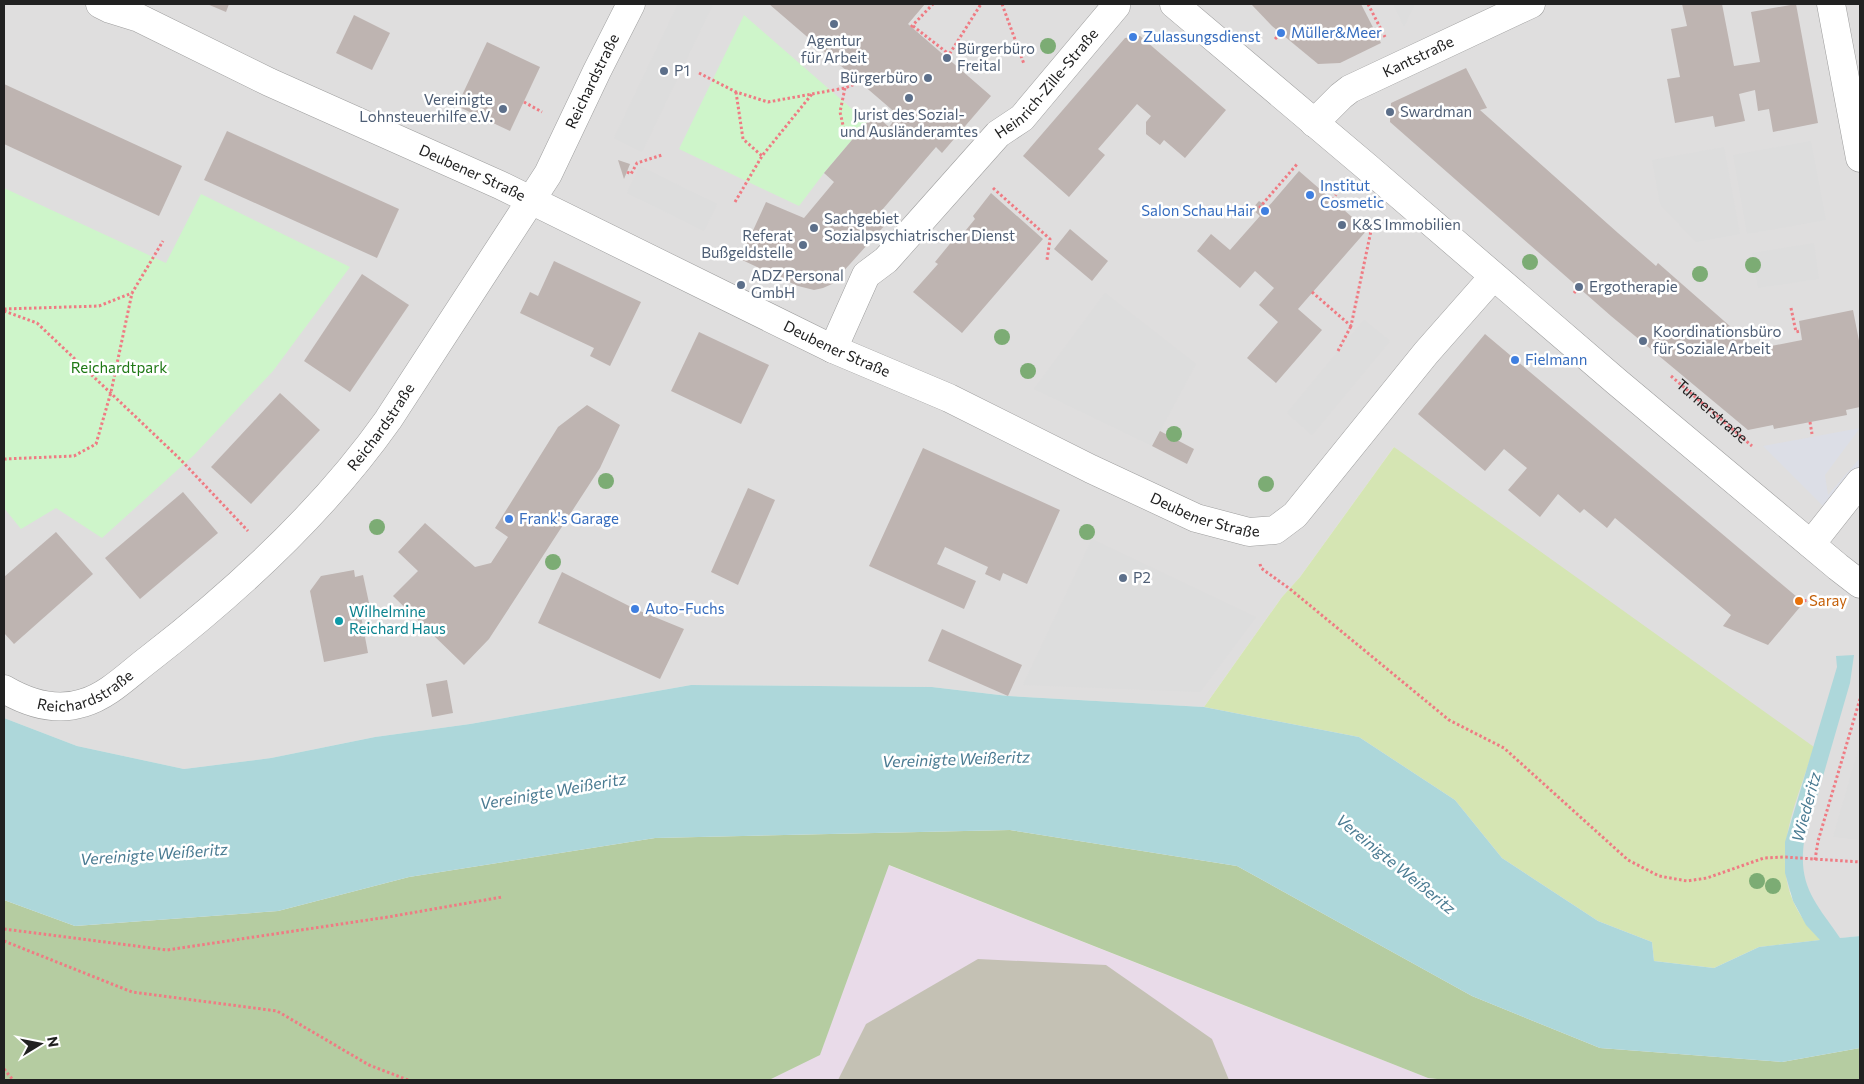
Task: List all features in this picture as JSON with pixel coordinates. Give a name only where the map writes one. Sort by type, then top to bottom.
[{"type":"street","name":"Deubener Straße","points":[[100,4],[139,18],[260,78],[531,200],[834,348],[949,398],[1091,470],[1196,518],[1249,532],[1275,530],[1295,515],[1426,353],[1493,277]]},
{"type":"street","name":"Reichardstraße","points":[[4,689],[38,704],[59,708],[84,703],[110,689],[170,643],[271,555],[314,510],[366,450],[548,174],[631,4]]},
{"type":"street","points":[[1174,4],[1493,277],[1860,584]]},
{"type":"street","name":"Kantstraße","points":[[1314,123],[1350,89],[1531,4]]},
{"type":"street","points":[[1831,4],[1860,158]]},
{"type":"street","name":"Heinrich-Zille-Straße","points":[[834,348],[866,275],[886,260],[998,134],[1022,118],[1116,6]]},
{"type":"street","points":[[1811,544],[1860,482]]},
{"type":"path","points":[[933,4],[912,26],[948,57],[981,4]]},
{"type":"path","points":[[1002,4],[1021,58]]},
{"type":"path","points":[[1368,4],[1389,45]]},
{"type":"path","points":[[1275,39],[1281,33]]},
{"type":"path","points":[[699,73],[736,92],[768,102],[844,88],[860,82]]},
{"type":"path","points":[[844,88],[840,112],[845,134]]},
{"type":"path","points":[[736,92],[743,139],[762,156]]},
{"type":"path","points":[[735,202],[762,156],[813,94]]},
{"type":"path","points":[[524,102],[543,113]]},
{"type":"path","points":[[627,172],[632,174],[637,163],[662,155]]},
{"type":"path","points":[[1264,211],[1260,207],[1298,162]]},
{"type":"path","points":[[991,186],[1050,239],[1047,260]]},
{"type":"path","points":[[1333,200],[1336,195]]},
{"type":"path","points":[[1338,351],[1351,326],[1372,226]]},
{"type":"path","points":[[4,459],[74,456],[96,444],[111,392],[132,292],[163,241]]},
{"type":"path","points":[[1574,293],[1579,287]]},
{"type":"path","points":[[4,310],[99,306],[132,292]]},
{"type":"path","points":[[1312,292],[1351,326]]},
{"type":"path","points":[[1792,308],[1796,332],[1800,331]]},
{"type":"path","points":[[4,310],[37,323],[179,458],[248,532]]},
{"type":"path","name":"Turnerstraße","points":[[1671,376],[1752,446]]},
{"type":"path","points":[[1810,422],[1812,434]]},
{"type":"path","points":[[1249,532],[1262,568],[1449,720],[1504,748],[1628,860],[1659,876],[1687,880],[1707,878],[1764,858],[1784,857],[1860,862]]},
{"type":"path","points":[[1799,601],[1814,600]]},
{"type":"path","points":[[1815,860],[1818,841],[1860,699]]},
{"type":"path","points":[[4,929],[167,950],[388,917],[502,897]]},
{"type":"path","points":[[4,941],[132,992],[277,1011],[370,1065],[408,1080]]},
{"type":"path","points":[[4,1069],[14,1080]]},
{"type":"shaded area","points":[[4,4],[1860,4],[1860,936],[1832,939],[1394,447],[1300,577],[1282,597],[1204,707],[1008,696],[932,687],[691,685],[470,724],[375,737],[271,758],[184,769],[77,746],[4,718]]},
{"type":"shaded area","name":"P1","points":[[678,4],[713,4],[642,152],[614,138]]},
{"type":"shaded area","points":[[1393,4],[1415,4],[1404,27]]},
{"type":"shaded area","points":[[1811,141],[1826,220],[1747,234],[1733,155]]},
{"type":"shaded area","points":[[1724,147],[1740,234],[1696,242],[1660,204],[1652,160]]},
{"type":"shaded area","points":[[640,166],[717,204],[704,231],[627,193]]},
{"type":"shaded area","points":[[1814,243],[1819,279],[1758,288],[1752,253]]},
{"type":"shaded area","points":[[1105,293],[1196,364],[1152,446],[1034,389]]},
{"type":"shaded area","points":[[1364,320],[1390,341],[1312,435],[1287,413]]},
{"type":"shaded area","points":[[1860,428],[1825,475],[1828,495],[1860,458],[1860,501],[1833,516],[1763,446]]},
{"type":"shaded area","name":"P2","points":[[1092,539],[1256,617],[1200,692],[1023,685]]},
{"type":"shaded area","points":[[1860,745],[1860,840],[1833,837],[1855,761]]},
{"type":"shaded area","points":[[888,865],[1428,1078],[1446,1080],[769,1080],[820,1054]]},
{"type":"shaded area","points":[[978,959],[1106,965],[1212,1039],[1229,1080],[838,1080],[866,1024]]},
{"type":"green space","points":[[744,15],[867,122],[799,206],[679,149]]},
{"type":"green space","name":"Reichardtpark","points":[[4,188],[166,263],[201,194],[350,267],[273,371],[194,455],[102,538],[56,508],[21,529],[4,508]]},
{"type":"green space","points":[[1394,447],[1814,747],[1790,822],[1785,870],[1790,894],[1802,917],[1821,940],[1759,947],[1714,968],[1654,961],[1652,942],[1598,921],[1502,858],[1455,800],[1359,737],[1204,707],[1282,597],[1300,577]]},
{"type":"green space","points":[[1010,830],[1237,866],[1472,996],[1600,1048],[1782,1062],[1860,1048],[1860,1080],[1446,1080],[1428,1078],[889,865],[820,1055],[769,1080],[4,1080],[4,900],[75,926],[278,911],[409,877],[655,838]]},
{"type":"water","points":[[1854,655],[1850,683],[1804,842],[1803,858],[1806,883],[1811,894],[1840,938],[1860,936],[1860,1048],[1782,1062],[1600,1048],[1472,996],[1237,866],[1010,830],[655,838],[409,877],[278,911],[75,926],[4,900],[4,718],[77,746],[184,769],[271,758],[375,737],[470,724],[691,685],[932,687],[1008,696],[1204,707],[1359,737],[1455,800],[1502,858],[1598,921],[1652,942],[1654,961],[1714,968],[1759,947],[1820,940],[1806,925],[1793,901],[1785,873],[1785,842],[1837,667],[1836,656]]},
{"type":"building","points":[[207,4],[229,4],[226,12]]},
{"type":"building","points":[[769,4],[925,4],[908,24],[991,96],[942,153],[936,147],[876,217],[886,224],[832,284],[814,290],[798,286],[740,259],[766,202],[804,218],[834,182],[824,173],[874,114],[889,127],[898,115]]},
{"type":"building","points":[[1251,4],[1361,4],[1381,43],[1340,63],[1318,64],[1272,26]]},
{"type":"building","points":[[1682,4],[1722,4],[1734,66],[1760,62],[1751,12],[1796,4],[1818,123],[1773,132],[1769,109],[1758,111],[1755,90],[1739,94],[1745,121],[1715,127],[1713,116],[1675,123],[1667,79],[1680,77],[1671,29],[1687,26]]},
{"type":"building","points":[[354,15],[390,33],[372,70],[336,53]]},
{"type":"building","points":[[1140,36],[1226,110],[1185,158],[1164,140],[1160,145],[1146,134],[1146,122],[1151,116],[1137,104],[1098,149],[1105,155],[1069,197],[1023,156],[1125,38]]},
{"type":"building","points":[[487,42],[540,67],[510,131],[457,106]]},
{"type":"building","points":[[1466,68],[1487,108],[1480,110],[1656,266],[1658,263],[1756,349],[1802,340],[1799,321],[1853,310],[1860,346],[1860,407],[1846,410],[1847,415],[1774,429],[1773,425],[1748,430],[1611,316],[1390,122],[1391,103]]},
{"type":"building","points":[[4,84],[182,166],[159,216],[4,144]]},
{"type":"building","points":[[227,131],[399,209],[377,258],[204,180]]},
{"type":"building","points":[[618,160],[630,164],[624,179]]},
{"type":"building","points":[[1299,171],[1367,230],[1298,309],[1322,330],[1276,383],[1247,358],[1278,322],[1259,305],[1274,288],[1255,271],[1240,288],[1197,251],[1211,234],[1230,250],[1260,216],[1252,209],[1259,201],[1268,207]]},
{"type":"building","points":[[991,193],[1043,239],[962,333],[913,292],[938,264],[935,262],[953,240],[957,241],[975,219],[973,216]]},
{"type":"building","points":[[1070,229],[1108,261],[1092,281],[1054,249]]},
{"type":"building","points":[[554,261],[641,302],[610,366],[590,356],[594,348],[520,313],[530,292],[538,296]]},
{"type":"building","points":[[362,274],[409,305],[350,392],[304,361]]},
{"type":"building","points":[[699,332],[769,365],[741,424],[671,391]]},
{"type":"building","points":[[1485,334],[1797,597],[1800,607],[1768,645],[1723,626],[1731,615],[1615,518],[1607,528],[1584,509],[1580,513],[1558,494],[1540,517],[1508,490],[1527,468],[1504,449],[1485,471],[1418,414]]},
{"type":"building","points":[[280,393],[320,430],[251,504],[211,467]]},
{"type":"building","points":[[587,405],[620,425],[600,468],[489,639],[464,665],[393,596],[418,571],[398,552],[425,523],[475,567],[491,563],[508,537],[495,528],[558,427]]},
{"type":"building","points":[[1160,431],[1194,449],[1187,464],[1152,446]]},
{"type":"building","points":[[923,448],[1060,510],[1027,584],[1003,573],[1000,581],[985,574],[988,567],[945,547],[937,564],[976,581],[964,609],[869,566]]},
{"type":"building","points":[[748,488],[775,500],[738,585],[711,572]]},
{"type":"building","points":[[183,492],[218,533],[140,599],[105,558]]},
{"type":"building","points":[[56,532],[93,574],[14,644],[4,633],[4,577]]},
{"type":"building","name":"Wilhelmine Reichard Haus","points":[[354,570],[355,577],[363,575],[369,603],[359,605],[368,653],[324,662],[310,591],[321,576]]},
{"type":"building","points":[[562,572],[635,609],[684,629],[660,679],[538,623]]},
{"type":"building","points":[[942,629],[1022,665],[1008,696],[928,661]]},
{"type":"building","points":[[447,680],[453,713],[432,717],[426,684]]},
{"type":"place","name":"Agentur für Arbeit","points":[[834,24]]},
{"type":"place","name":"Müller&Meer","points":[[1281,33]]},
{"type":"place","name":"Zulassungsdienst","points":[[1133,37]]},
{"type":"place","name":"Bürgerbüro Freital","points":[[947,58]]},
{"type":"place","name":"P1","points":[[664,71]]},
{"type":"place","name":"Bürgerbüro","points":[[928,78]]},
{"type":"place","name":"Jurist des Sozial- und Ausländeramtes","points":[[909,98]]},
{"type":"place","name":"Vereinigte Lohnsteuerhilfe e.V.","points":[[503,109]]},
{"type":"place","name":"Swardman","points":[[1390,112]]},
{"type":"place","name":"Institut Cosmetic","points":[[1310,195]]},
{"type":"place","name":"Salon Schau Hair","points":[[1265,211]]},
{"type":"place","name":"K&S Immobilien","points":[[1342,225]]},
{"type":"place","name":"Sachgebiet Sozialpsychiatrischer Dienst","points":[[814,228]]},
{"type":"place","name":"Referat Bußgeldstelle","points":[[803,245]]},
{"type":"place","name":"ADZ Personal GmbH","points":[[741,285]]},
{"type":"place","name":"Ergotherapie","points":[[1579,287]]},
{"type":"place","name":"Koordinationsbüro für Soziale Arbeit","points":[[1643,341]]},
{"type":"place","name":"Fielmann","points":[[1515,360]]},
{"type":"place","name":"Frank's Garage","points":[[509,519]]},
{"type":"place","name":"P2","points":[[1123,578]]},
{"type":"place","name":"Saray","points":[[1799,601]]},
{"type":"place","name":"Auto-Fuchs","points":[[635,609]]},
{"type":"place","name":"Wilhelmine Reichard Haus","points":[[339,621]]},
{"type":"water label","name":"Vereinigte Weißeritz","points":[[956,759]]},
{"type":"water label","name":"Vereinigte Weißeritz","points":[[553,791]]},
{"type":"water label","name":"Wiederitz","points":[[1806,807]]},
{"type":"water label","name":"Vereinigte Weißeritz","points":[[154,854]]},
{"type":"water label","name":"Vereinigte Weißeritz","points":[[1396,864]]}]
